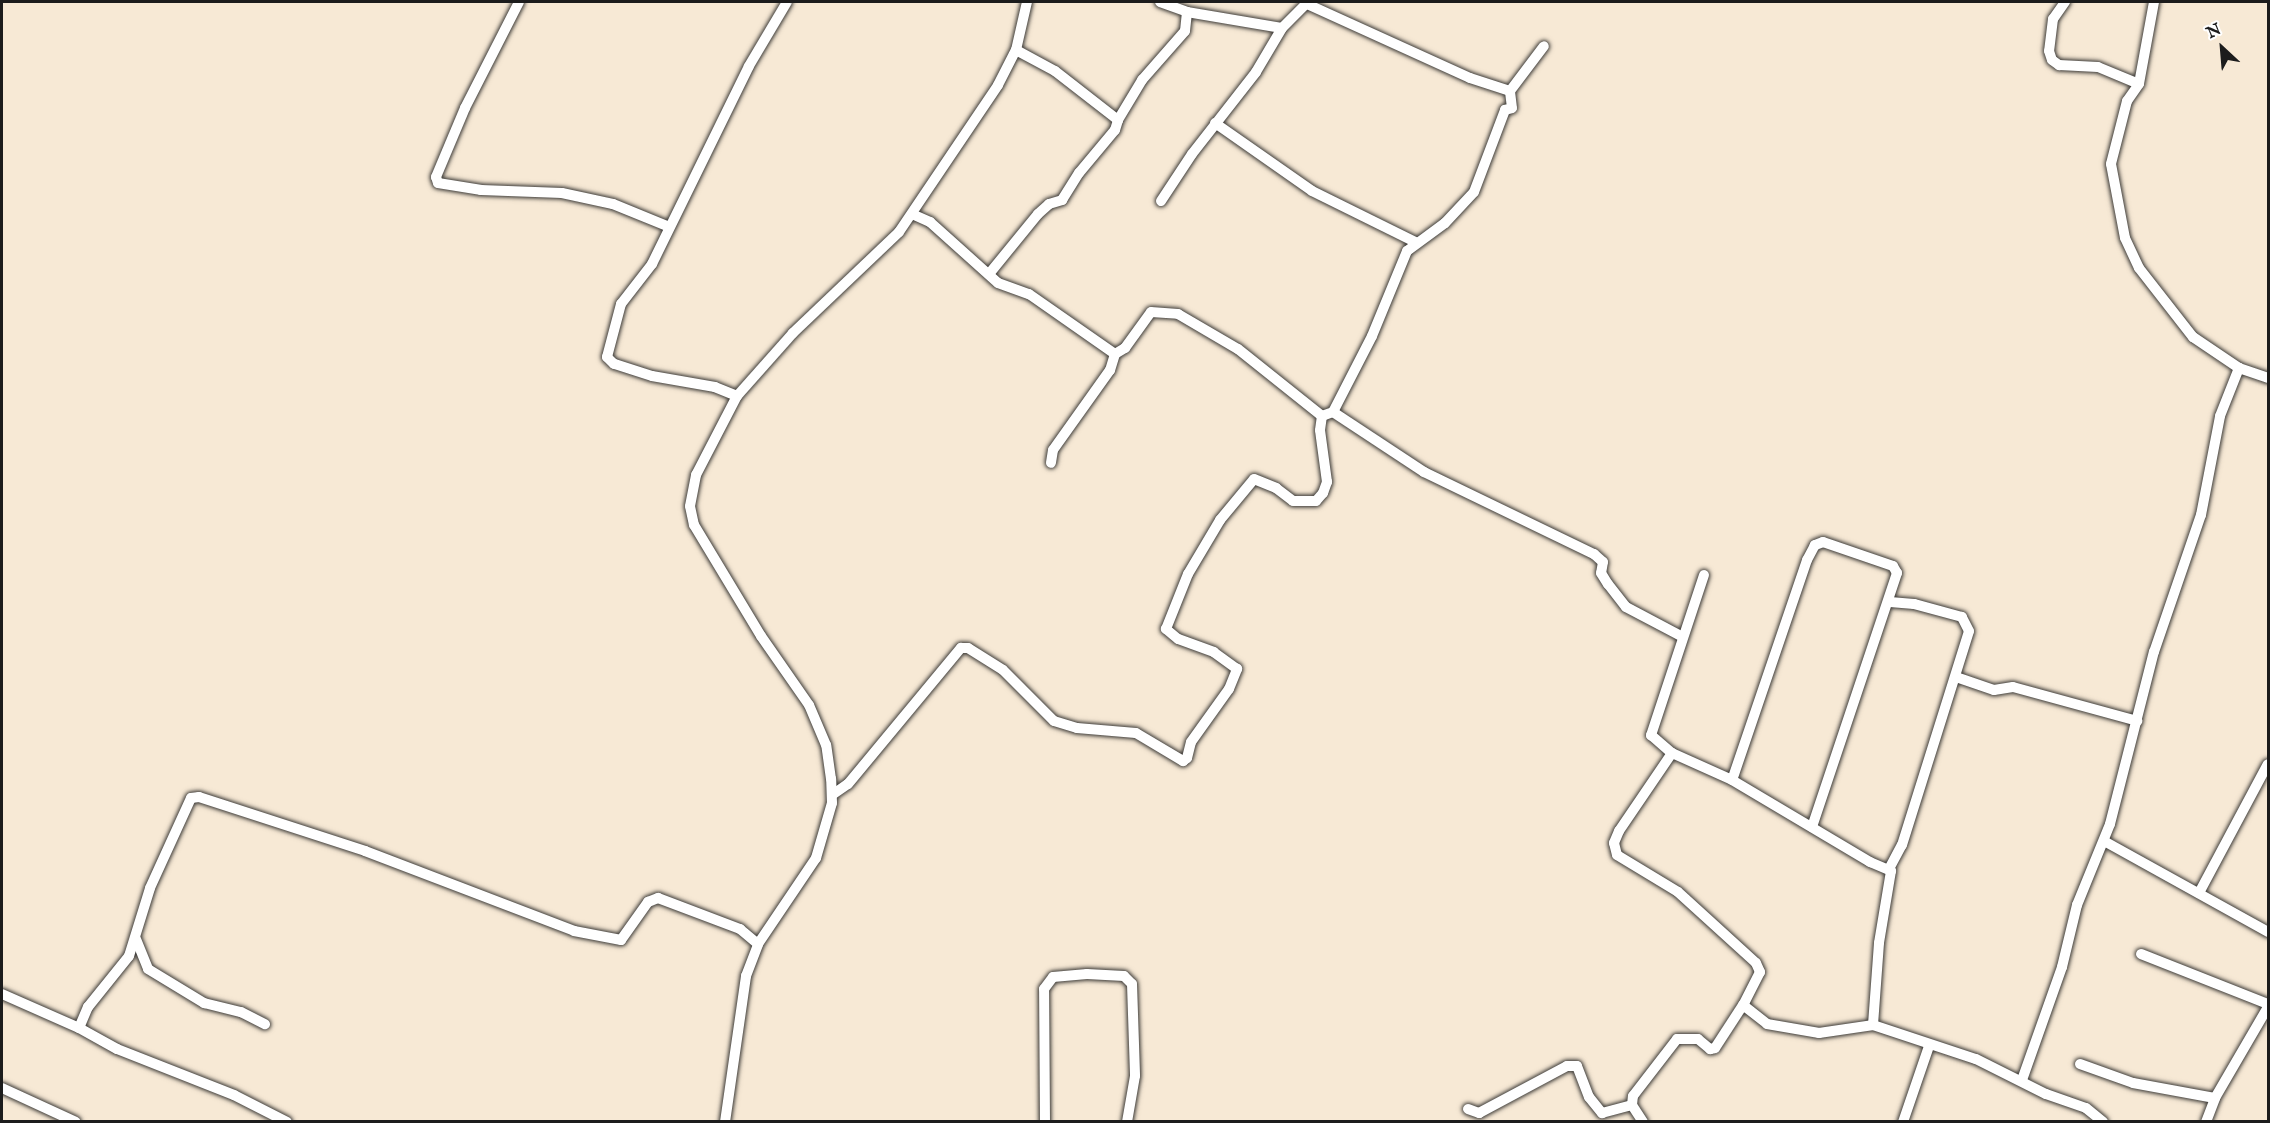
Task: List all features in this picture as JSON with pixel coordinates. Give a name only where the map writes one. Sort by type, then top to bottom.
[{"type":"street","points":[[519,2],[465,108],[436,177],[438,183],[481,190],[562,193],[614,204],[667,226]]},
{"type":"street","points":[[737,396],[715,387],[652,376],[608,360],[621,304],[652,264],[667,226],[787,2]]},
{"type":"street","points":[[724,1122],[739,1007],[758,944],[816,858],[832,795],[830,760],[809,705],[761,636],[694,525],[690,506],[696,475],[737,396],[793,333],[899,232],[912,214],[998,85],[1016,50],[1027,2]]},
{"type":"street","points":[[1160,2],[1187,12],[1282,28]]},
{"type":"street","points":[[1161,201],[1215,123],[1256,72],[1282,28],[1308,2],[1463,75],[1510,91]]},
{"type":"street","points":[[2066,2],[2053,19],[2049,51],[2052,60],[2059,65],[2098,67],[2139,84]]},
{"type":"street","points":[[2154,2],[2139,84],[2127,100],[2111,164],[2126,238],[2139,268],[2193,337],[2239,368],[2268,378]]},
{"type":"street","points":[[989,274],[1038,214],[1048,204],[1062,200],[1079,172],[1115,130],[1118,120],[1142,80],[1185,31],[1187,12]]},
{"type":"street","points":[[832,795],[848,784],[961,648],[968,648],[1003,670],[1054,721],[1077,728],[1136,733],[1183,761],[1187,758],[1194,737],[1229,689],[1237,669],[1214,652],[1170,633],[1166,629],[1197,555],[1254,479],[1276,488],[1293,501],[1316,501],[1323,493],[1327,482],[1320,430],[1372,336],[1407,251],[1445,223],[1474,192],[1505,110],[1512,108],[1510,91],[1544,46]]},
{"type":"street","points":[[1016,50],[1055,71],[1118,120]]},
{"type":"street","points":[[1215,123],[1312,191],[1417,243]]},
{"type":"street","points":[[912,214],[930,222],[998,283],[1029,294],[1114,354]]},
{"type":"street","points":[[1051,463],[1053,450],[1110,370],[1114,354],[1125,348],[1151,312],[1178,314],[1238,349],[1328,414],[1424,472],[1594,554],[1603,562],[1601,573],[1608,585],[1626,607],[1683,637]]},
{"type":"street","points":[[2022,1080],[2062,967],[2077,905],[2103,841],[2154,652],[2201,515],[2220,416],[2239,368]]},
{"type":"street","points":[[1731,780],[1815,545],[1835,545],[1893,566],[1897,573],[1890,603],[1812,827]]},
{"type":"street","points":[[1704,574],[1650,729],[1654,741],[1672,753],[1731,780],[1870,862],[1889,869]]},
{"type":"street","points":[[1874,1025],[1889,869],[1902,845],[1969,631],[1966,620],[1914,604],[1890,603]]},
{"type":"street","points":[[1956,677],[1994,690],[2013,687],[2137,721]]},
{"type":"street","points":[[1644,1122],[1632,1105],[1633,1096],[1677,1039],[1698,1039],[1710,1049],[1715,1048],[1743,1005],[1760,972],[1756,963],[1677,892],[1617,855],[1614,843],[1636,803],[1672,753]]},
{"type":"street","points":[[2199,892],[2268,764]]},
{"type":"street","points":[[79,1028],[88,1006],[129,956],[159,864],[189,800],[199,796],[464,885],[574,931],[621,940],[648,902],[658,898],[740,928],[758,944]]},
{"type":"street","points":[[2103,841],[2268,932]]},
{"type":"street","points":[[136,939],[148,969],[204,1003],[241,1012],[265,1024]]},
{"type":"street","points":[[2141,954],[2268,1006],[2215,1098],[2206,1122]]},
{"type":"street","points":[[1045,1122],[1044,989],[1053,977],[1087,974],[1124,976],[1132,984],[1135,1076],[1127,1122]]},
{"type":"street","points":[[2,994],[79,1028],[117,1049],[234,1095],[287,1122]]},
{"type":"street","points":[[1743,1005],[1767,1024],[1820,1033],[1874,1025],[1929,1046],[1976,1059],[2086,1108],[2103,1122]]},
{"type":"street","points":[[1903,1122],[1929,1046]]},
{"type":"street","points":[[2080,1064],[2133,1083],[2215,1098]]},
{"type":"street","points":[[1468,1109],[1479,1113],[1567,1066],[1577,1066],[1590,1097],[1602,1113],[1632,1105]]},
{"type":"street","points":[[2,1088],[76,1122]]}]
